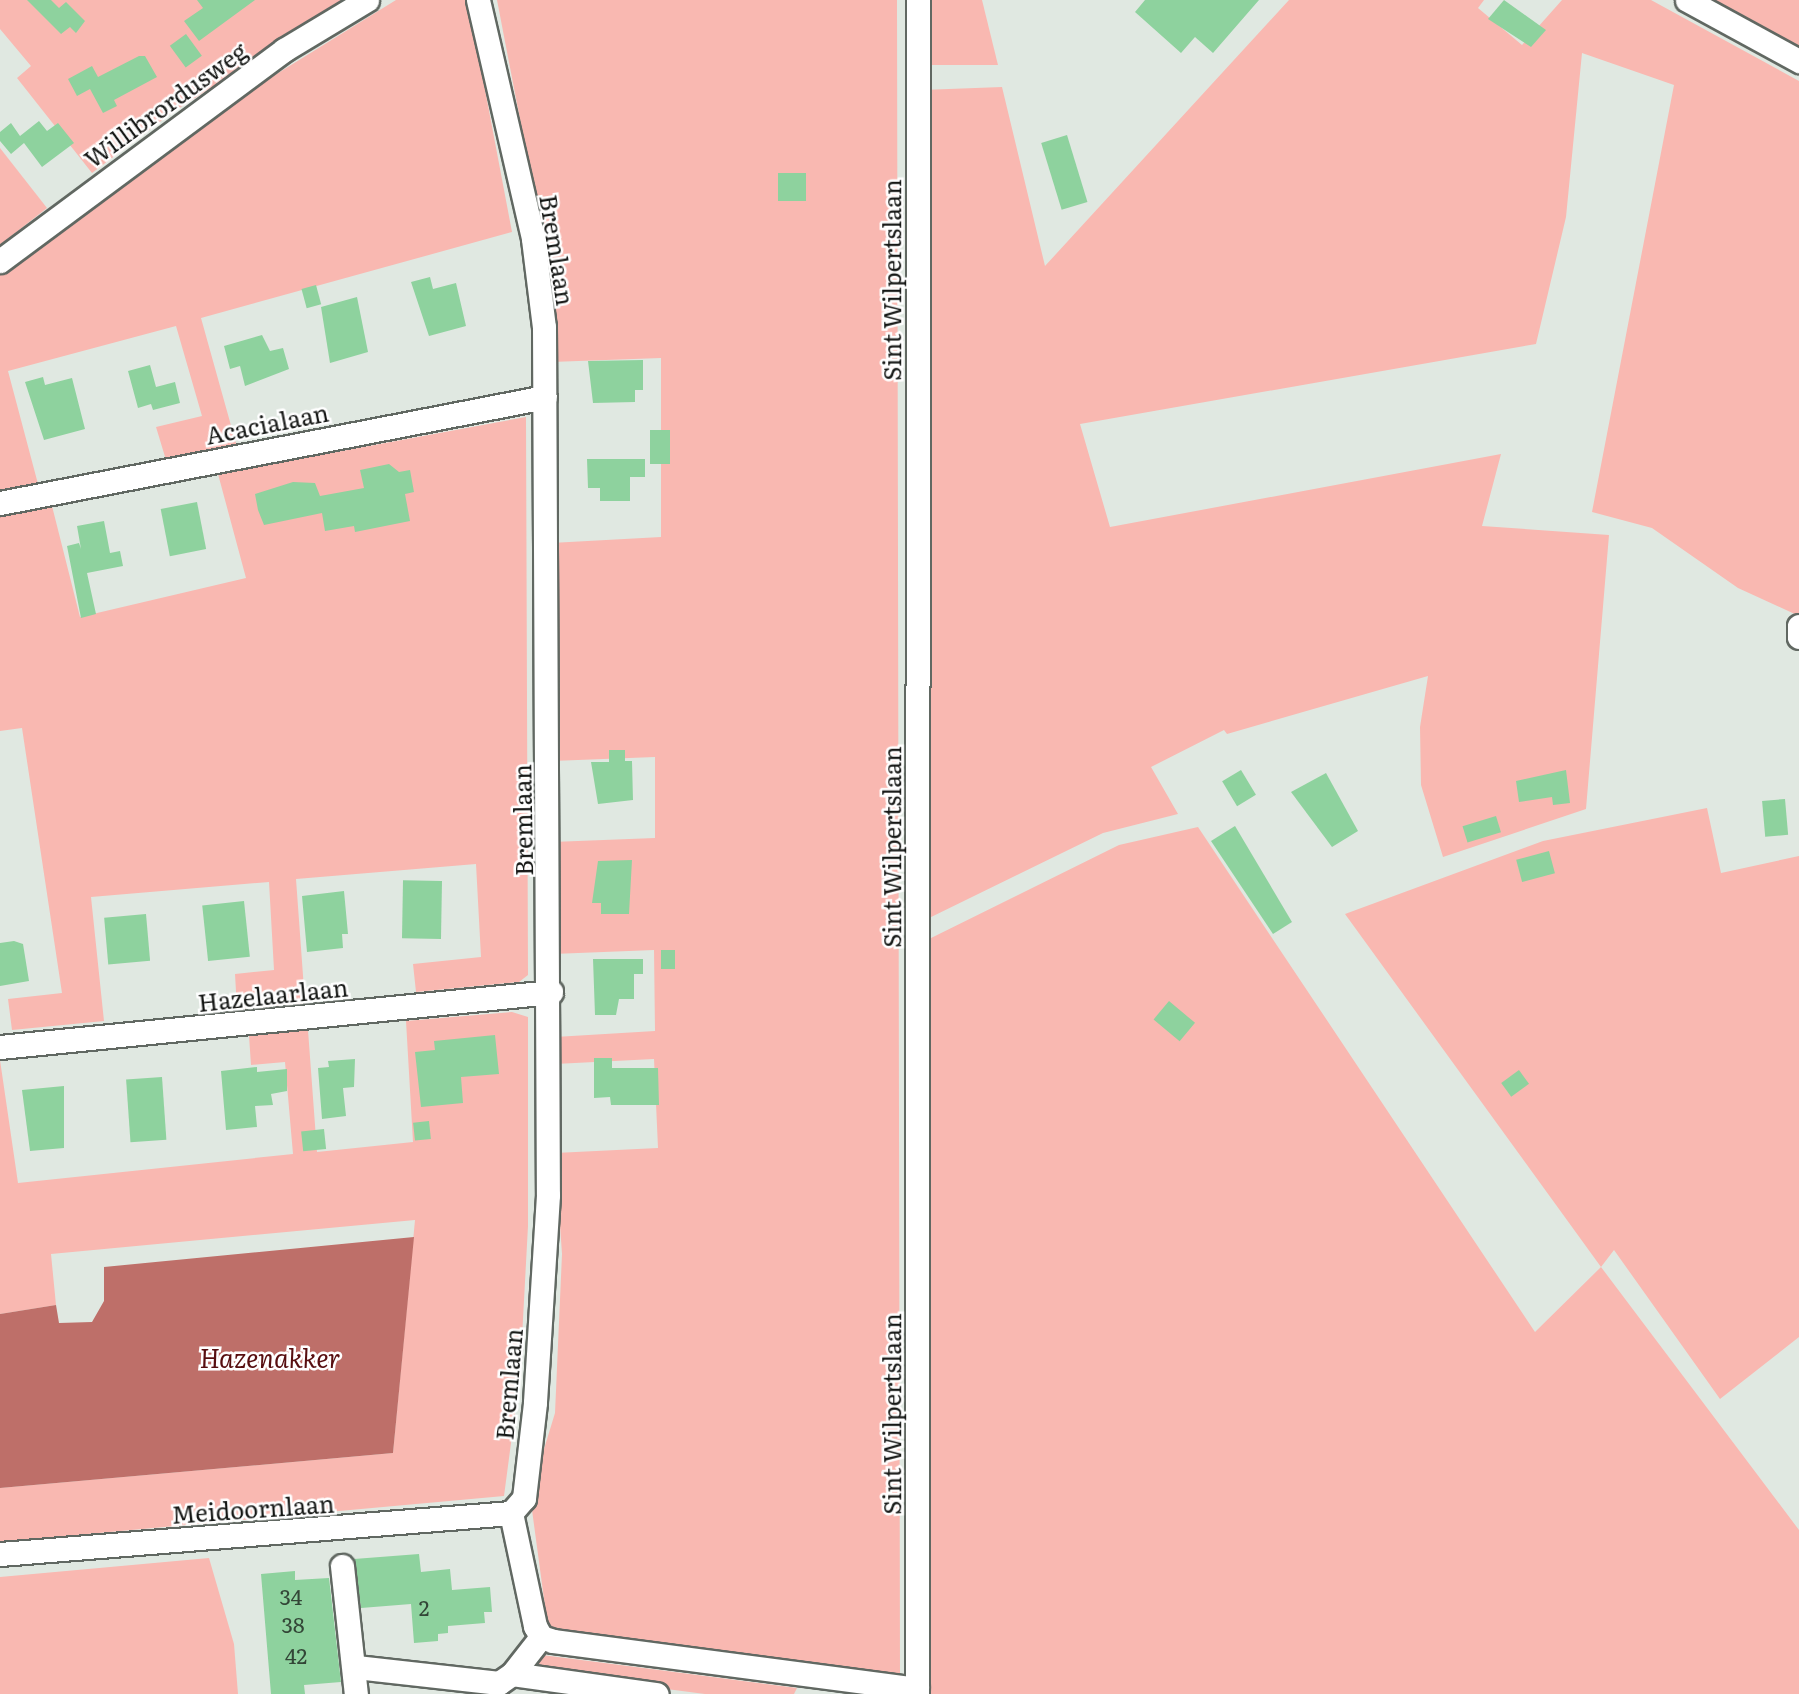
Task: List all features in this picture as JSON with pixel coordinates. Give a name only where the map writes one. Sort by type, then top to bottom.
[{"type":"street","name":"Willibrordusweg","points":[[0,261],[284,50],[368,0]]},
{"type":"street","name":"Bremlaan","points":[[478,0],[541,284],[545,397],[551,992],[548,1195],[535,1403],[524,1498],[511,1513]]},
{"type":"street","name":"Sint Wilpertslaan","points":[[917,1692],[918,0]]},
{"type":"street","points":[[1687,0],[1799,61]]},
{"type":"street","name":"Acacialaan","points":[[0,503],[545,397]]},
{"type":"street","points":[[1799,626],[1799,637]]},
{"type":"street","name":"Hazelaarlaan","points":[[0,1047],[551,992]]},
{"type":"street","points":[[511,1513],[541,1636]]},
{"type":"street","name":"Meidoornlaan","points":[[0,1554],[511,1513]]},
{"type":"street","points":[[342,1566],[356,1667],[356,1694]]},
{"type":"street","points":[[541,1636],[813,1686],[917,1692]]},
{"type":"street","points":[[356,1667],[475,1682],[499,1682],[512,1674],[541,1636]]},
{"type":"street","points":[[512,1674],[657,1694]]},
{"type":"shaded area","points":[[0,0],[349,0],[173,112],[92,173],[17,78],[31,66],[0,29]]},
{"type":"shaded area","points":[[396,0],[468,0],[512,232],[201,318],[237,447],[166,460],[156,427],[202,416],[176,326],[8,371],[38,484],[0,491],[0,275],[228,104]]},
{"type":"shaded area","points":[[497,0],[897,0],[900,1679],[549,1636],[532,1510],[533,1485],[555,1413],[562,1254],[555,1153],[658,1148],[654,1059],[555,1064],[555,1037],[655,1031],[654,950],[553,954],[552,842],[655,838],[655,757],[552,761],[551,543],[661,537],[661,358],[551,362],[550,275]]},
{"type":"shaded area","points":[[922,0],[982,0],[998,65],[921,65]]},
{"type":"shaded area","points":[[1289,0],[1484,0],[1478,8],[1522,45],[1562,0],[1651,0],[1799,81],[1799,616],[1738,588],[1652,528],[1592,512],[1674,85],[1582,53],[1566,217],[1536,344],[1080,424],[1110,527],[1501,454],[1482,526],[1609,535],[1586,809],[1443,857],[1421,785],[1420,727],[1428,676],[1227,734],[1224,730],[1151,767],[1178,814],[1103,833],[925,920],[922,90],[1002,87],[1045,266]]},
{"type":"shaded area","points":[[1702,0],[1799,0],[1799,53]]},
{"type":"shaded area","points":[[0,148],[47,208],[0,245]]},
{"type":"shaded area","points":[[526,417],[528,975],[519,982],[416,992],[413,964],[481,957],[476,864],[296,879],[305,1003],[237,1009],[235,974],[274,970],[269,882],[91,897],[104,1021],[12,1030],[8,999],[62,993],[22,728],[0,731],[0,516],[52,506],[80,617],[246,578],[218,474]]},
{"type":"shaded area","points":[[1707,808],[1721,873],[1799,856],[1799,1337],[1720,1399],[1614,1250],[1601,1267],[1345,914],[1543,841]]},
{"type":"shaded area","points":[[1198,827],[1535,1332],[1601,1267],[1799,1530],[1799,1694],[927,1694],[925,941],[1119,845]]},
{"type":"shaded area","points":[[512,1012],[528,1017],[528,1226],[520,1375],[504,1496],[0,1542],[0,1488],[393,1453],[415,1220],[51,1254],[56,1305],[0,1314],[0,1060],[18,1183],[293,1154],[285,1062],[251,1065],[249,1036],[308,1030],[317,1152],[413,1142],[406,1021]]},
{"type":"shaded area","points":[[209,1558],[234,1644],[238,1694],[0,1694],[0,1577]]},
{"type":"shaded area","points":[[542,1655],[797,1688],[794,1694],[705,1694],[528,1671]]},
{"type":"water","name":"Hazenakker","points":[[414,1237],[393,1453],[0,1488],[0,1314],[56,1305],[59,1323],[92,1322],[104,1301],[104,1267]]},
{"type":"building","points":[[27,0],[51,0],[59,8],[66,2],[85,21],[76,33],[70,27],[61,34]]},
{"type":"building","points":[[197,0],[255,0],[199,41],[184,21],[203,8]]},
{"type":"building","points":[[1145,0],[1259,0],[1213,53],[1195,37],[1181,53],[1135,12]]},
{"type":"building","points":[[1504,0],[1546,30],[1531,47],[1488,19]]},
{"type":"building","points":[[186,34],[202,56],[186,68],[170,46]]},
{"type":"building","points":[[139,56],[145,56],[157,77],[114,100],[117,106],[103,113],[90,89],[77,96],[68,79],[92,66],[98,77]]},
{"type":"building","points":[[39,121],[47,131],[58,123],[74,143],[42,167],[24,143],[11,154],[0,141],[0,132],[11,123],[20,136]]},
{"type":"building","points":[[1067,135],[1087,202],[1062,210],[1041,143]]},
{"type":"building","points":[[778,173],[806,173],[806,201],[778,201]]},
{"type":"building","points":[[430,277],[433,289],[456,283],[466,326],[429,336],[411,282]]},
{"type":"building","points":[[316,285],[321,304],[307,308],[302,289]]},
{"type":"building","points":[[357,297],[368,352],[330,363],[321,307]]},
{"type":"building","points":[[262,335],[270,351],[283,348],[289,369],[245,386],[240,366],[230,369],[224,346]]},
{"type":"building","points":[[643,360],[643,390],[635,390],[635,402],[593,403],[588,361]]},
{"type":"building","points":[[150,365],[156,387],[175,382],[180,403],[153,410],[151,404],[138,408],[128,371]]},
{"type":"building","points":[[43,377],[45,385],[72,378],[85,429],[44,440],[25,382]]},
{"type":"building","points":[[650,430],[670,430],[670,464],[650,464]]},
{"type":"building","points":[[587,459],[645,459],[645,477],[630,477],[630,501],[600,501],[600,488],[588,488]]},
{"type":"building","points":[[389,464],[399,472],[410,470],[414,492],[405,494],[410,521],[355,532],[354,526],[325,531],[322,513],[264,525],[255,494],[293,482],[315,483],[320,496],[364,488],[360,470]]},
{"type":"building","points":[[197,502],[206,549],[170,556],[161,509]]},
{"type":"building","points":[[104,521],[110,553],[120,551],[123,566],[87,573],[96,614],[81,618],[67,546],[79,543],[81,549],[77,526]]},
{"type":"building","points":[[609,750],[625,750],[625,761],[632,761],[633,800],[598,804],[591,762],[609,762]]},
{"type":"building","points":[[1241,770],[1256,795],[1237,806],[1222,781]]},
{"type":"building","points":[[1566,770],[1570,803],[1553,805],[1552,797],[1519,802],[1516,781]]},
{"type":"building","points":[[1326,773],[1358,831],[1332,847],[1291,792]]},
{"type":"building","points":[[1785,799],[1788,835],[1765,837],[1762,801]]},
{"type":"building","points":[[1496,816],[1501,832],[1467,842],[1463,826]]},
{"type":"building","points":[[1235,826],[1292,922],[1273,934],[1211,841]]},
{"type":"building","points":[[1549,851],[1555,873],[1522,882],[1516,860]]},
{"type":"building","points":[[632,860],[629,914],[601,914],[601,903],[592,903],[598,861]]},
{"type":"building","points":[[403,880],[442,881],[441,939],[402,938]]},
{"type":"building","points":[[344,891],[348,934],[342,934],[343,948],[307,952],[302,896]]},
{"type":"building","points":[[244,901],[250,957],[208,961],[202,905]]},
{"type":"building","points":[[146,914],[150,961],[108,964],[104,918]]},
{"type":"building","points":[[14,941],[23,944],[29,981],[0,986],[0,943]]},
{"type":"building","points":[[661,950],[675,950],[675,969],[661,969]]},
{"type":"building","points":[[593,959],[643,959],[643,974],[634,974],[634,999],[619,999],[616,1015],[595,1015]]},
{"type":"building","points":[[1169,1001],[1195,1023],[1180,1041],[1154,1019]]},
{"type":"building","points":[[495,1035],[499,1074],[461,1077],[463,1103],[421,1107],[415,1052],[435,1050],[434,1041]]},
{"type":"building","points":[[594,1058],[612,1058],[612,1068],[658,1068],[659,1105],[611,1105],[610,1097],[594,1098]]},
{"type":"building","points":[[355,1059],[354,1087],[343,1088],[346,1116],[322,1119],[318,1068],[329,1067],[328,1061]]},
{"type":"building","points":[[257,1067],[257,1072],[287,1069],[287,1091],[271,1094],[273,1105],[255,1106],[257,1127],[226,1130],[221,1071]]},
{"type":"building","points":[[1519,1070],[1529,1084],[1511,1097],[1501,1083]]},
{"type":"building","points":[[162,1077],[166,1140],[130,1142],[126,1080]]},
{"type":"building","points":[[64,1086],[64,1148],[30,1151],[22,1090]]},
{"type":"building","points":[[429,1121],[431,1139],[415,1141],[413,1123]]},
{"type":"building","points":[[324,1129],[326,1149],[303,1151],[301,1131]]},
{"type":"building","points":[[419,1554],[421,1572],[450,1569],[452,1590],[490,1587],[492,1612],[484,1612],[485,1623],[448,1626],[448,1633],[438,1634],[438,1641],[414,1643],[411,1604],[361,1608],[354,1559]]},
{"type":"building","points":[[295,1571],[295,1580],[329,1578],[341,1682],[304,1685],[305,1694],[271,1694],[261,1574]]}]
